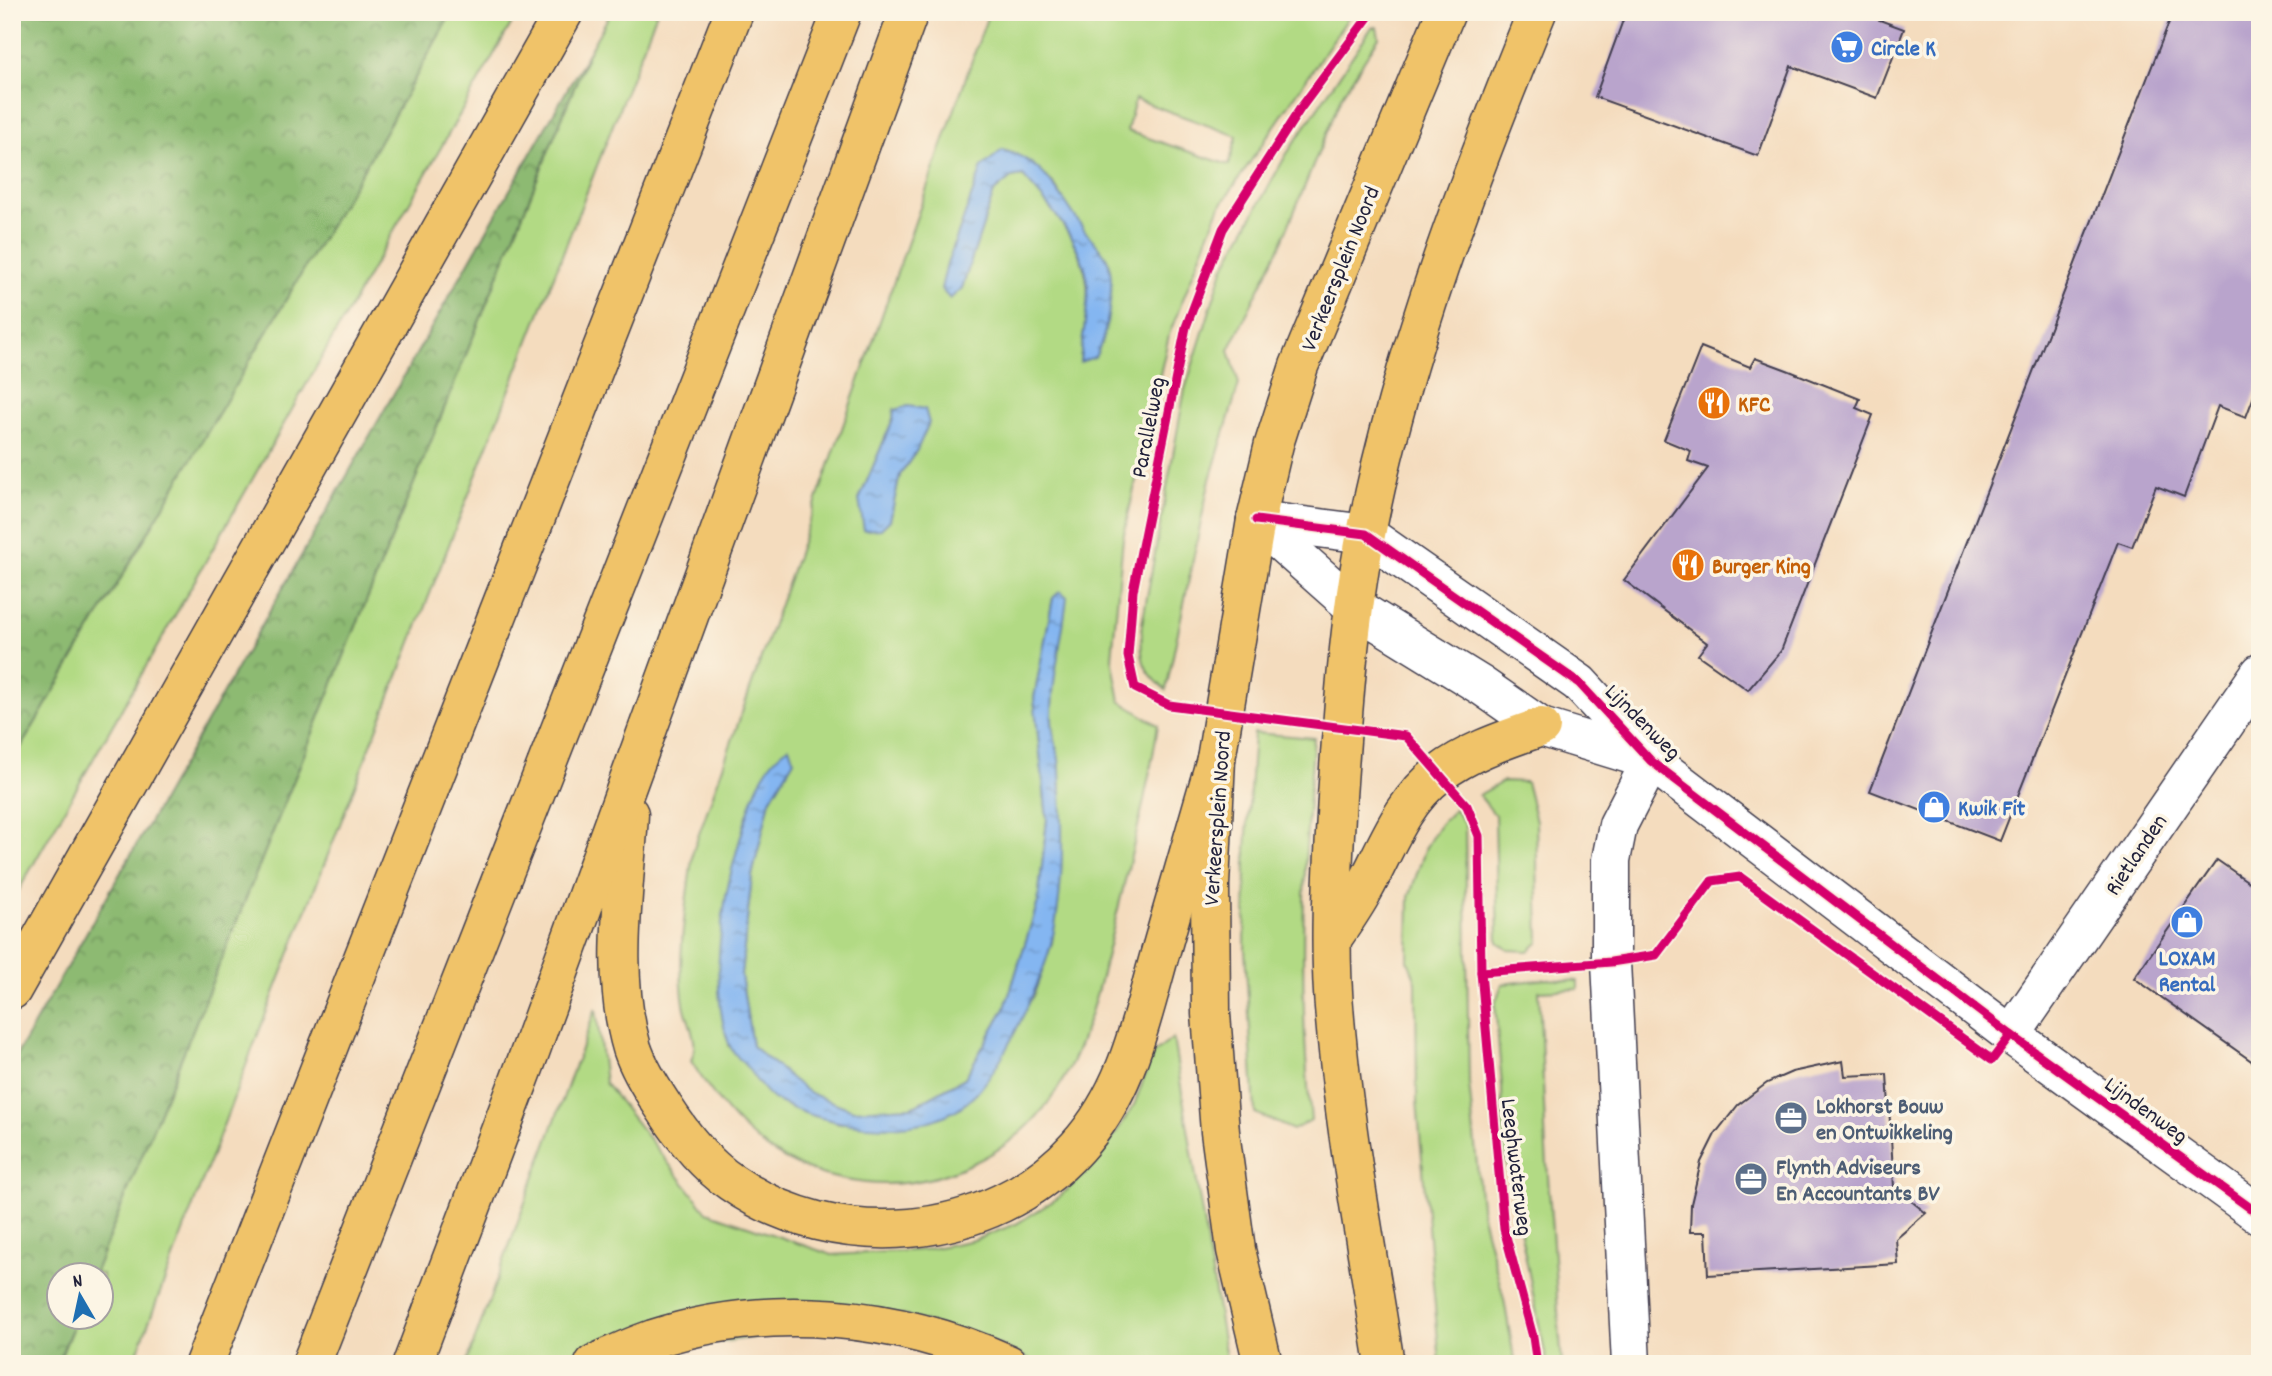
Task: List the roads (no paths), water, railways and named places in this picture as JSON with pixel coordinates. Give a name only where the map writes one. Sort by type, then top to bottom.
[{"type":"main road","points":[[12,990],[564,12]]},
{"type":"main road","points":[[204,1364],[734,12]]},
{"type":"main road","points":[[311,1364],[842,12]]},
{"type":"main road","points":[[412,1364],[631,777],[909,12]]},
{"type":"main road","name":"Verkeersplein Noord","points":[[1263,1364],[1234,1237],[1220,1132],[1211,1014],[1210,884],[1216,758],[1256,520],[1274,444],[1299,366],[1446,12]]},
{"type":"main road","points":[[1385,1364],[1358,1203],[1335,1017],[1332,939],[1340,749],[1354,607],[1366,534],[1386,447],[1427,304],[1478,157],[1537,12]]},
{"type":"main road","points":[[1332,939],[1364,890],[1400,818],[1438,774],[1462,759],[1541,727]]},
{"type":"main road","points":[[631,777],[620,992],[633,1049],[649,1085],[682,1136],[730,1182],[798,1216],[845,1227],[911,1230],[972,1216],[1027,1191],[1077,1148],[1112,1102],[1133,1049],[1216,758]]},
{"type":"main road","points":[[594,1364],[652,1339],[700,1326],[749,1319],[804,1317],[856,1319],[941,1337],[1008,1364]]},
{"type":"street","name":"Lijndenweg","points":[[1256,520],[1366,534],[1579,682],[1651,761],[2011,1035],[2260,1214]]},
{"type":"street","name":"Lijndenweg","points":[[1256,520],[1354,607],[1482,686],[1541,727],[1651,761]]},
{"type":"street","name":"Rietlanden","points":[[2011,1035],[2260,673]]},
{"type":"street","points":[[1631,1364],[1611,962],[1611,860],[1618,825],[1651,761]]},
{"type":"water","points":[[1002,150],[1016,154],[1040,171],[1108,261],[1111,296],[1103,337],[1095,357],[1080,362],[1088,287],[1081,256],[1064,227],[1023,176],[1011,178],[994,192],[962,288],[950,299],[941,289],[946,267],[982,167]]},
{"type":"water","points":[[908,406],[925,409],[929,423],[917,450],[900,475],[890,520],[881,529],[864,530],[859,500],[893,419],[894,410]]},
{"type":"water","points":[[1060,591],[1067,597],[1053,689],[1052,720],[1060,764],[1062,857],[1059,901],[1046,960],[1009,1044],[976,1094],[956,1110],[933,1120],[906,1126],[850,1124],[797,1110],[775,1100],[730,1047],[723,1022],[719,973],[722,921],[731,872],[755,792],[769,766],[789,747],[794,760],[770,800],[752,876],[741,975],[752,1046],[809,1093],[853,1110],[912,1107],[965,1078],[1005,1008],[1038,902],[1047,819],[1034,698],[1053,598]]},
{"type":"place","name":"Circle K","points":[[1847,47]]},
{"type":"place","name":"KFC","points":[[1714,403]]},
{"type":"place","name":"Burger King","points":[[1688,565]]},
{"type":"place","name":"Kwik Fit","points":[[1934,807]]},
{"type":"place","name":"LOXAM Rental","points":[[2187,922]]},
{"type":"place","name":"Lokhorst Bouw en Ontwikkeling","points":[[1791,1118]]},
{"type":"place","name":"Flynth Adviseurs En Accountants BV","points":[[1751,1179]]}]
